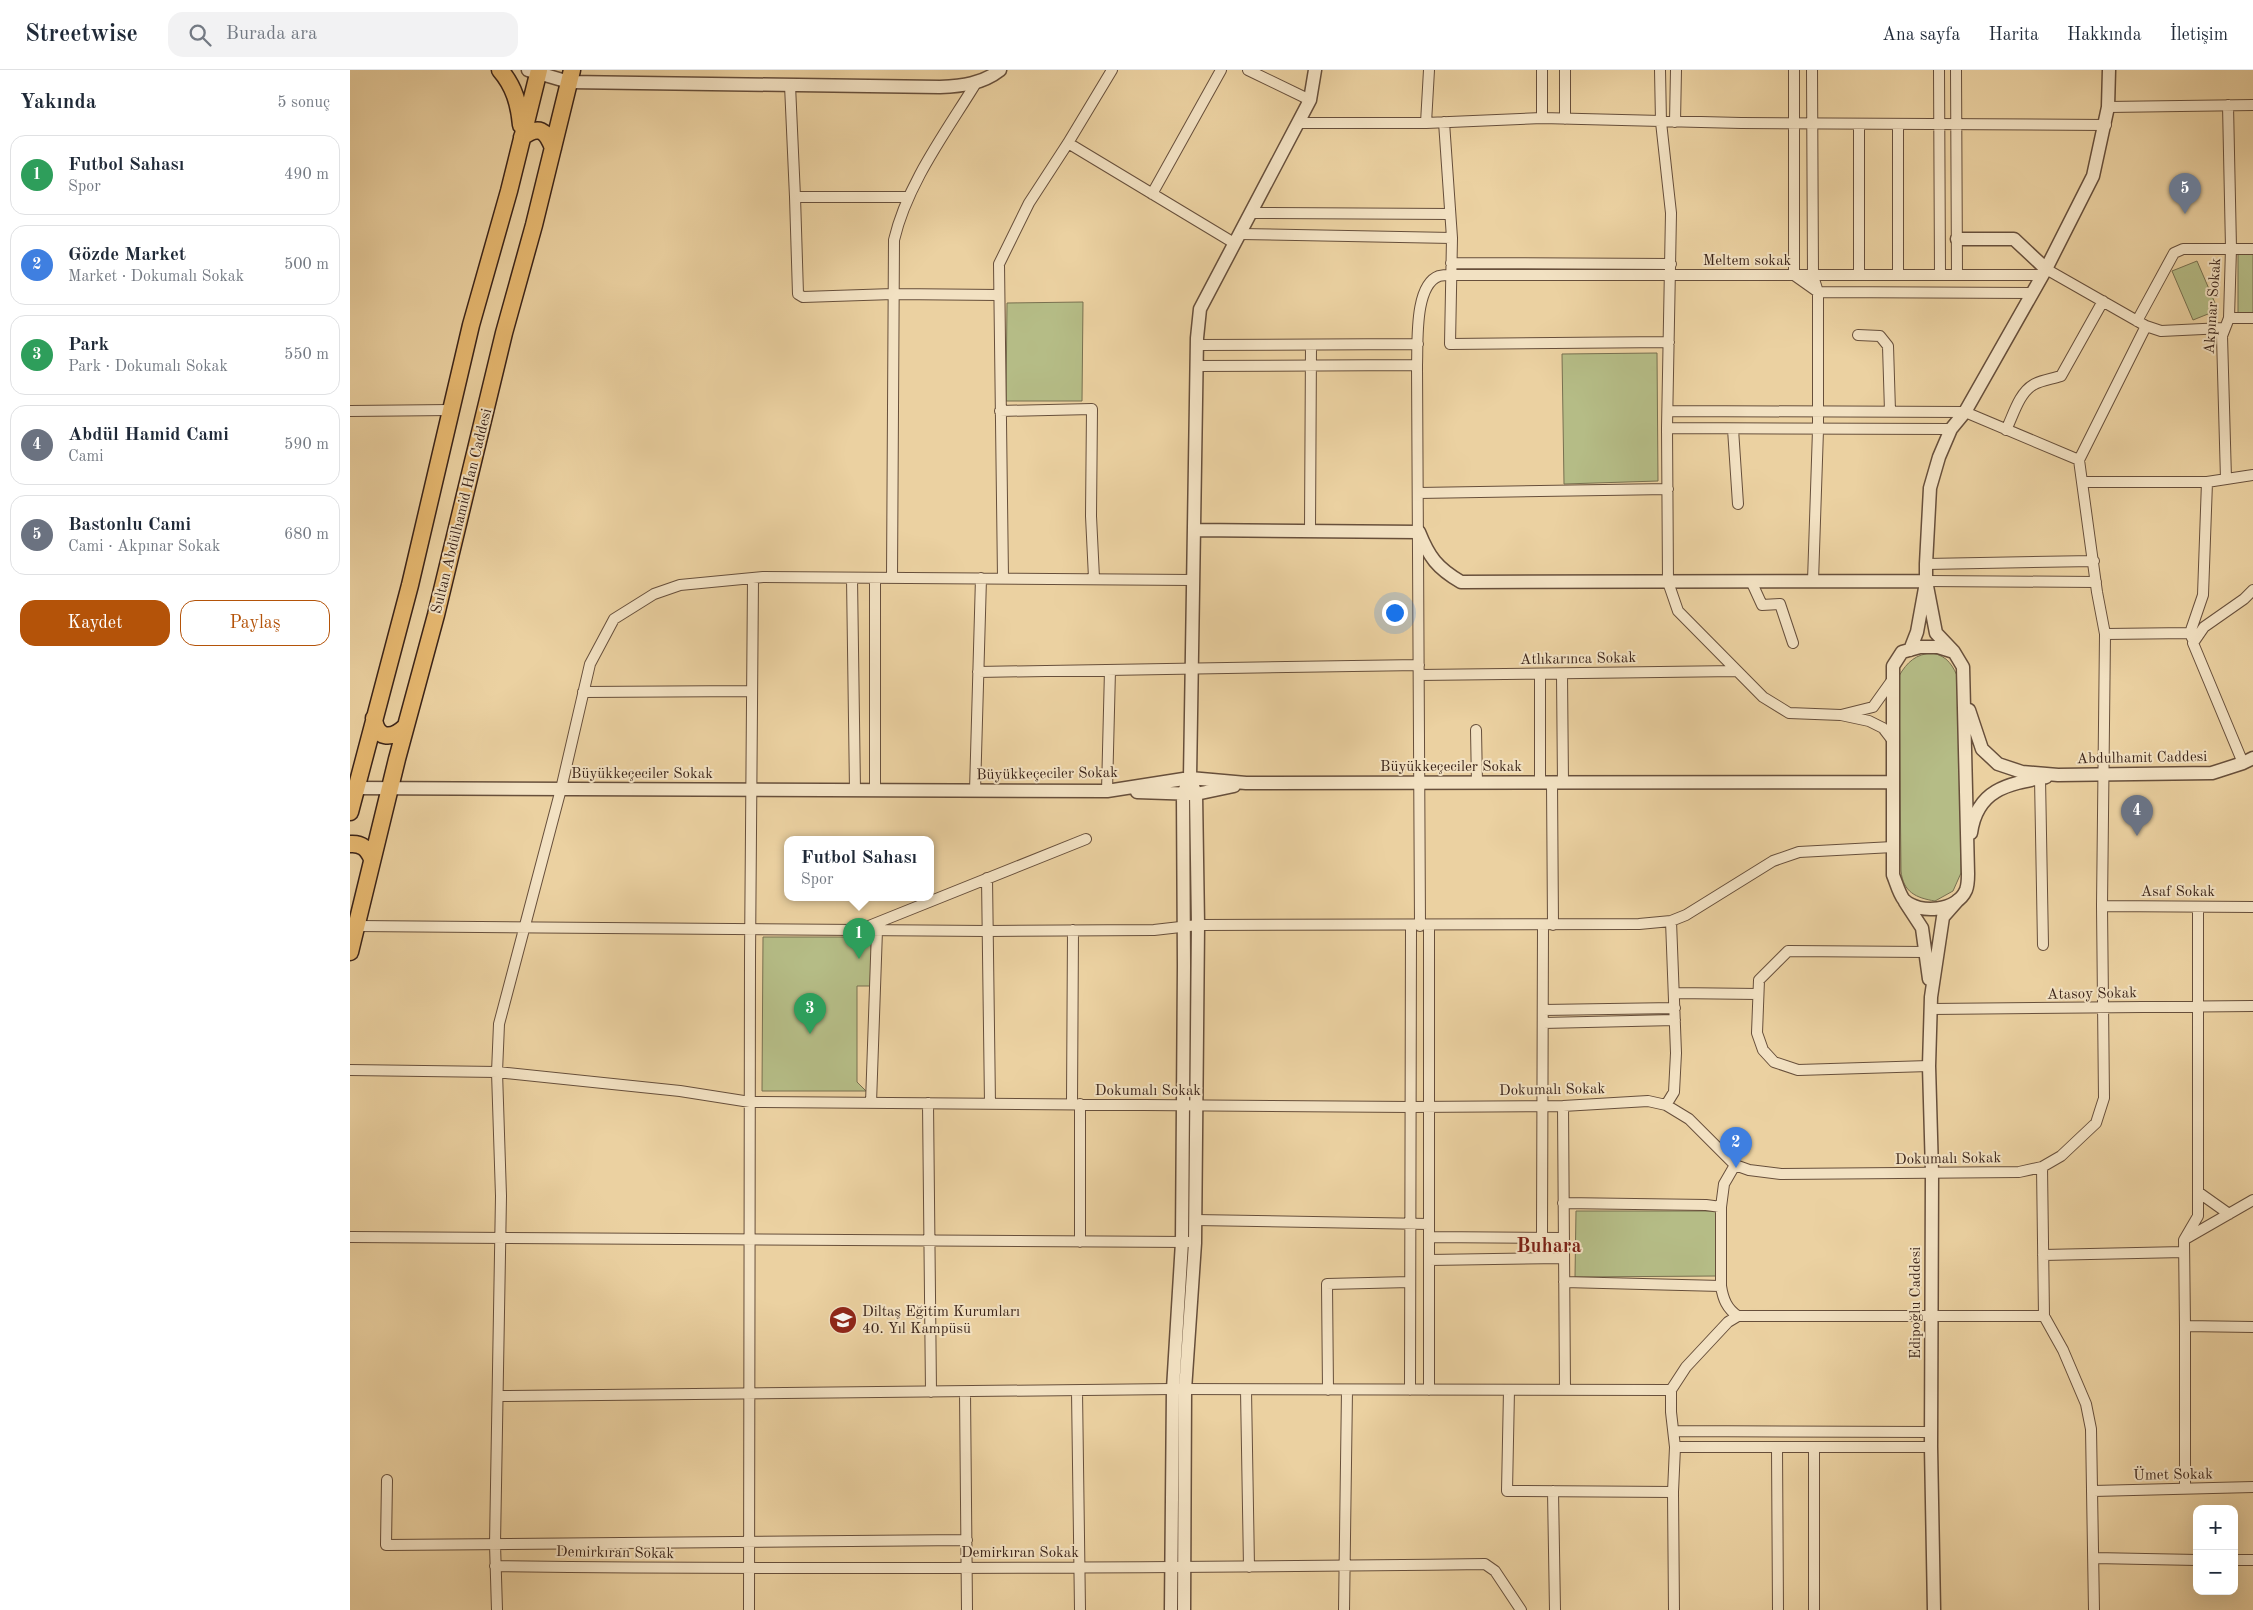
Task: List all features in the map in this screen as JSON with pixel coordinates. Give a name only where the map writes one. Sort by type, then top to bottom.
[{"type":"main road","points":[[500,70],[511,83],[518,103],[522,138]]},
{"type":"main road","points":[[350,812],[353,788],[410,585],[451,410],[522,138],[535,71]]},
{"type":"main road","name":"Sultan Abdülhamid Han Caddesi","points":[[350,952],[405,727],[436,615],[504,333],[571,76]]},
{"type":"main road","points":[[522,138],[532,130],[538,130],[545,134],[553,148]]},
{"type":"main road","points":[[374,718],[375,726],[386,736],[394,736],[405,727]]},
{"type":"main road","points":[[350,844],[364,847],[370,852],[372,859]]},
{"type":"street","points":[[535,71],[571,76],[790,85],[940,87],[976,83],[991,77],[1000,70]]},
{"type":"street","points":[[1003,578],[999,264],[1029,203],[1068,144],[1112,70]]},
{"type":"street","points":[[1152,194],[1221,70]]},
{"type":"street","points":[[1248,70],[1310,100]]},
{"type":"street","points":[[1184,1610],[1178,1568],[1179,1390],[1182,1242],[1198,925],[1196,794],[1190,778],[1196,366],[1200,309],[1310,100],[1316,70]]},
{"type":"street","points":[[1426,123],[1429,70]]},
{"type":"street","points":[[1542,70],[1542,118]]},
{"type":"street","points":[[1565,70],[1565,119]]},
{"type":"street","points":[[1660,70],[1661,122],[1671,213],[1667,428],[1668,582],[1678,611],[1763,697],[1789,713],[1841,715],[1869,722],[1883,728],[1893,741]]},
{"type":"street","points":[[1675,122],[1676,70]]},
{"type":"street","points":[[1794,70],[1794,275],[1818,292],[2031,293]]},
{"type":"street","points":[[1812,70],[1812,276],[1818,292],[1818,430],[1813,581]]},
{"type":"street","points":[[1939,70],[1940,275]]},
{"type":"street","points":[[1956,70],[1957,275]]},
{"type":"street","points":[[1910,650],[1917,632],[1926,581],[1930,488],[1938,457],[1950,428],[1965,412],[2044,272],[2093,176],[2106,125],[2109,70]]},
{"type":"street","points":[[892,578],[894,240],[898,220],[908,198],[976,83]]},
{"type":"street","points":[[790,85],[798,294],[803,297],[893,294],[998,295]]},
{"type":"street","name":"Akpınar Sokak","points":[[2226,479],[2222,336],[2229,318],[2231,248],[2228,105]]},
{"type":"street","points":[[2108,107],[2253,105]]},
{"type":"street","points":[[1298,123],[1426,123],[1542,118],[1794,124],[2106,125]]},
{"type":"street","points":[[1444,122],[1452,238],[1450,344],[1669,342]]},
{"type":"street","points":[[1859,124],[1859,275]]},
{"type":"street","points":[[1898,124],[1898,275]]},
{"type":"street","points":[[1068,144],[1152,194],[1237,238],[1452,238]]},
{"type":"street","points":[[795,197],[908,198]]},
{"type":"street","points":[[1251,213],[1450,214]]},
{"type":"street","points":[[1957,239],[2014,239],[2044,272],[2103,301],[2141,324],[2161,331],[2224,328]]},
{"type":"street","points":[[1668,411],[1965,412],[2079,460],[2174,253],[2182,249],[2253,248]]},
{"type":"street","points":[[1451,263],[1671,264]]},
{"type":"street","name":"Meltem sokak","points":[[1451,275],[1812,276],[2044,272]]},
{"type":"street","points":[[1410,1390],[1411,1107],[1420,926],[1417,365],[1419,314],[1422,298],[1429,285],[1438,277],[1451,275]]},
{"type":"street","points":[[2006,430],[2019,402],[2034,384],[2060,376],[2103,301]]},
{"type":"street","points":[[2229,318],[2253,318]]},
{"type":"street","points":[[1858,335],[1880,336],[1888,346],[1890,411]]},
{"type":"street","points":[[1197,345],[1418,344]]},
{"type":"street","points":[[1310,530],[1311,345]]},
{"type":"street","points":[[1196,366],[1417,365]]},
{"type":"street","points":[[1000,411],[1092,409],[1091,516],[1094,578]]},
{"type":"street","points":[[350,411],[451,410]]},
{"type":"street","points":[[1667,428],[1818,430],[1950,428]]},
{"type":"street","points":[[1733,429],[1738,504]]},
{"type":"street","name":"Dokumalı Sokak","points":[[350,1070],[497,1072],[680,1091],[750,1102],[1411,1107],[1563,1106],[1648,1100],[1666,1105],[1689,1119],[1735,1165],[1749,1170],[1781,1174],[2020,1172],[2042,1167],[2061,1156],[2096,1123],[2104,1098],[2102,906],[2105,634],[2079,460]]},
{"type":"street","points":[[2083,482],[2207,482],[2253,475]]},
{"type":"street","points":[[2207,482],[2203,595],[2190,632],[2193,643],[2248,760]]},
{"type":"street","points":[[1418,493],[1668,489]]},
{"type":"street","points":[[1194,530],[1418,532]]},
{"type":"street","points":[[1418,532],[1433,560],[1443,571],[1460,582],[2096,582]]},
{"type":"street","points":[[1926,564],[2094,561]]},
{"type":"street","points":[[497,1610],[495,1544],[500,1270],[498,1238],[501,1196],[497,1072],[499,1024],[561,789],[590,664],[614,619],[654,594],[680,585],[753,578],[1094,578],[1193,580]]},
{"type":"street","points":[[749,1610],[750,929],[753,578]]},
{"type":"street","points":[[852,578],[855,790]]},
{"type":"street","points":[[874,790],[875,578]]},
{"type":"street","points":[[975,791],[981,578]]},
{"type":"street","points":[[1751,581],[1762,605],[1780,604],[1793,643]]},
{"type":"street","points":[[1926,581],[1936,633],[1954,652],[1964,667],[1968,860]]},
{"type":"street","points":[[2193,643],[2204,627],[2244,599],[2253,590]]},
{"type":"street","points":[[2105,634],[2190,632]]},
{"type":"street","points":[[1931,1003],[1922,928],[1904,900],[1893,875],[1893,666],[1902,652],[1920,647],[1938,647],[1954,652]]},
{"type":"street","name":"Atlıkarınca Sokak","points":[[978,672],[1192,668],[1420,670],[1540,674],[1737,671]]},
{"type":"street","points":[[1110,670],[1107,791],[1196,794],[1246,783]]},
{"type":"street","points":[[1540,674],[1551,783]]},
{"type":"street","points":[[1542,1238],[1543,1010],[1548,925],[1551,783],[1562,674]]},
{"type":"street","points":[[1841,715],[1873,707],[1893,679]]},
{"type":"street","points":[[583,692],[752,691]]},
{"type":"street","points":[[1964,697],[1982,748],[1998,764],[2022,772],[2058,775]]},
{"type":"street","points":[[1476,730],[1477,783]]},
{"type":"street","name":"Abdulhamit Caddesi","points":[[2058,775],[2212,772],[2248,760]]},
{"type":"street","points":[[1931,1003],[1943,917],[1966,890],[1973,824],[1980,806],[1998,788],[2058,775]]},
{"type":"street","points":[[1179,1390],[1195,1242],[1184,927],[1183,794],[1190,778]]},
{"type":"street","name":"Büyükkeçeciler Sokak","points":[[353,788],[1107,791],[1190,778],[1246,783],[1893,782]]},
{"type":"street","points":[[2040,778],[2043,945]]},
{"type":"street","points":[[934,899],[1086,838]]},
{"type":"street","points":[[356,926],[1154,930],[1198,925],[1548,925],[1671,921],[1686,915],[1773,861],[1800,852],[1893,847]]},
{"type":"street","points":[[987,878],[990,1104]]},
{"type":"street","points":[[1904,900],[1919,908],[1933,909],[1947,907],[1958,900]]},
{"type":"street","points":[[858,930],[930,901]]},
{"type":"street","name":"Asaf Sokak","points":[[2102,906],[2253,907]]},
{"type":"street","points":[[2185,1489],[2184,1240],[2198,1216],[2198,907]]},
{"type":"street","points":[[1666,1105],[1674,1092],[1676,1053],[1671,921]]},
{"type":"street","points":[[1420,926],[1429,1106],[1429,1390]]},
{"type":"street","points":[[871,1103],[877,930]]},
{"type":"street","points":[[1073,930],[1080,1242]]},
{"type":"street","points":[[1925,952],[1788,951],[1759,980],[1757,1033],[1763,1050],[1774,1062],[1798,1070],[1929,1066]]},
{"type":"street","points":[[1674,993],[1758,994]]},
{"type":"street","name":"Atasoy Sokak","points":[[1931,1003],[2103,1008],[2253,1006]]},
{"type":"street","name":"Edipoğlu Caddesi","points":[[1931,1003],[1929,1066],[1932,1172],[1931,1447],[1934,1610]]},
{"type":"street","points":[[1543,1010],[1675,1008]]},
{"type":"street","points":[[1543,1023],[1675,1020]]},
{"type":"street","points":[[928,1103],[931,1392]]},
{"type":"street","points":[[1563,1106],[1565,1390]]},
{"type":"street","points":[[1735,1165],[1724,1184],[1721,1207],[1720,1286],[1723,1299],[1732,1312],[1738,1316]]},
{"type":"street","points":[[2042,1167],[2044,1316],[2063,1350],[2086,1404],[2091,1428],[2094,1610]]},
{"type":"street","points":[[2198,1192],[2230,1214]]},
{"type":"street","points":[[2184,1240],[2253,1200]]},
{"type":"street","points":[[1563,1203],[1706,1204],[1721,1207]]},
{"type":"street","points":[[1195,1220],[1429,1224]]},
{"type":"street","points":[[350,1237],[1195,1242]]},
{"type":"street","points":[[1429,1237],[1563,1238]]},
{"type":"street","points":[[2043,1255],[2184,1252]]},
{"type":"street","points":[[1429,1260],[1563,1258]]},
{"type":"street","points":[[1328,1390],[1327,1284],[1410,1282]]},
{"type":"street","points":[[1564,1282],[1720,1286]]},
{"type":"street","points":[[1674,1610],[1675,1447],[1671,1390],[1698,1354],[1728,1322],[1738,1316],[2044,1316]]},
{"type":"street","points":[[2185,1326],[2253,1327]]},
{"type":"street","points":[[498,1396],[1179,1390],[1671,1390]]},
{"type":"street","points":[[1246,1390],[1249,1567]]},
{"type":"street","points":[[1344,1610],[1347,1390]]},
{"type":"street","points":[[1509,1390],[1507,1491],[1674,1492]]},
{"type":"street","points":[[1077,1391],[1080,1610]]},
{"type":"street","points":[[965,1392],[967,1610]]},
{"type":"street","points":[[1674,1432],[1931,1432]]},
{"type":"street","points":[[1675,1447],[1931,1447]]},
{"type":"street","points":[[1814,1447],[1814,1610]]},
{"type":"street","points":[[1777,1448],[1778,1610]]},
{"type":"street","points":[[387,1480],[386,1546],[967,1540]]},
{"type":"street","name":"Ümet Sokak","points":[[2093,1491],[2253,1487]]},
{"type":"street","points":[[1553,1491],[1555,1610]]},
{"type":"street","points":[[2094,1558],[2193,1560]]},
{"type":"street","points":[[2238,1560],[2253,1560]]},
{"type":"street","name":"Demirkıran Sokak","points":[[495,1566],[749,1569],[1080,1566],[1178,1568],[1485,1564],[1495,1571],[1521,1610]]},
{"type":"street","points":[[1171,1610],[1178,1568]]},
{"type":"green space","points":[[2238,254],[2253,254],[2253,313],[2238,313]]},
{"type":"green space","points":[[2197,261],[2218,310],[2193,320],[2172,271]]},
{"type":"green space","points":[[1083,302],[1082,401],[1006,401],[1007,303]]},
{"type":"green space","points":[[1657,353],[1658,481],[1564,484],[1562,354]]},
{"type":"green space","points":[[1938,654],[1949,662],[1959,680],[1961,873],[1953,891],[1935,901],[1916,896],[1912,893],[1904,884],[1901,871],[1899,676],[1912,660],[1921,655]]},
{"type":"green space","points":[[763,937],[873,937],[872,986],[857,986],[857,1082],[866,1091],[762,1091]]},
{"type":"green space","points":[[1576,1211],[1716,1211],[1717,1276],[1575,1277]]},
{"type":"place","name":"Bastonlu Cami","points":[[2185,214]]},
{"type":"place","name":"Abdül Hamid Cami","points":[[2137,836]]},
{"type":"place","name":"Futbol Sahası","points":[[859,959]]},
{"type":"place","name":"Park","points":[[810,1034]]},
{"type":"place","name":"Gözde Market","points":[[1736,1168]]},
{"type":"place","name":"Diltaş Eğitim Kurumları 40. Yıl Kampüsü","points":[[843,1320]]},
{"type":"district","name":"Buhara","points":[[1549,1245]]}]
